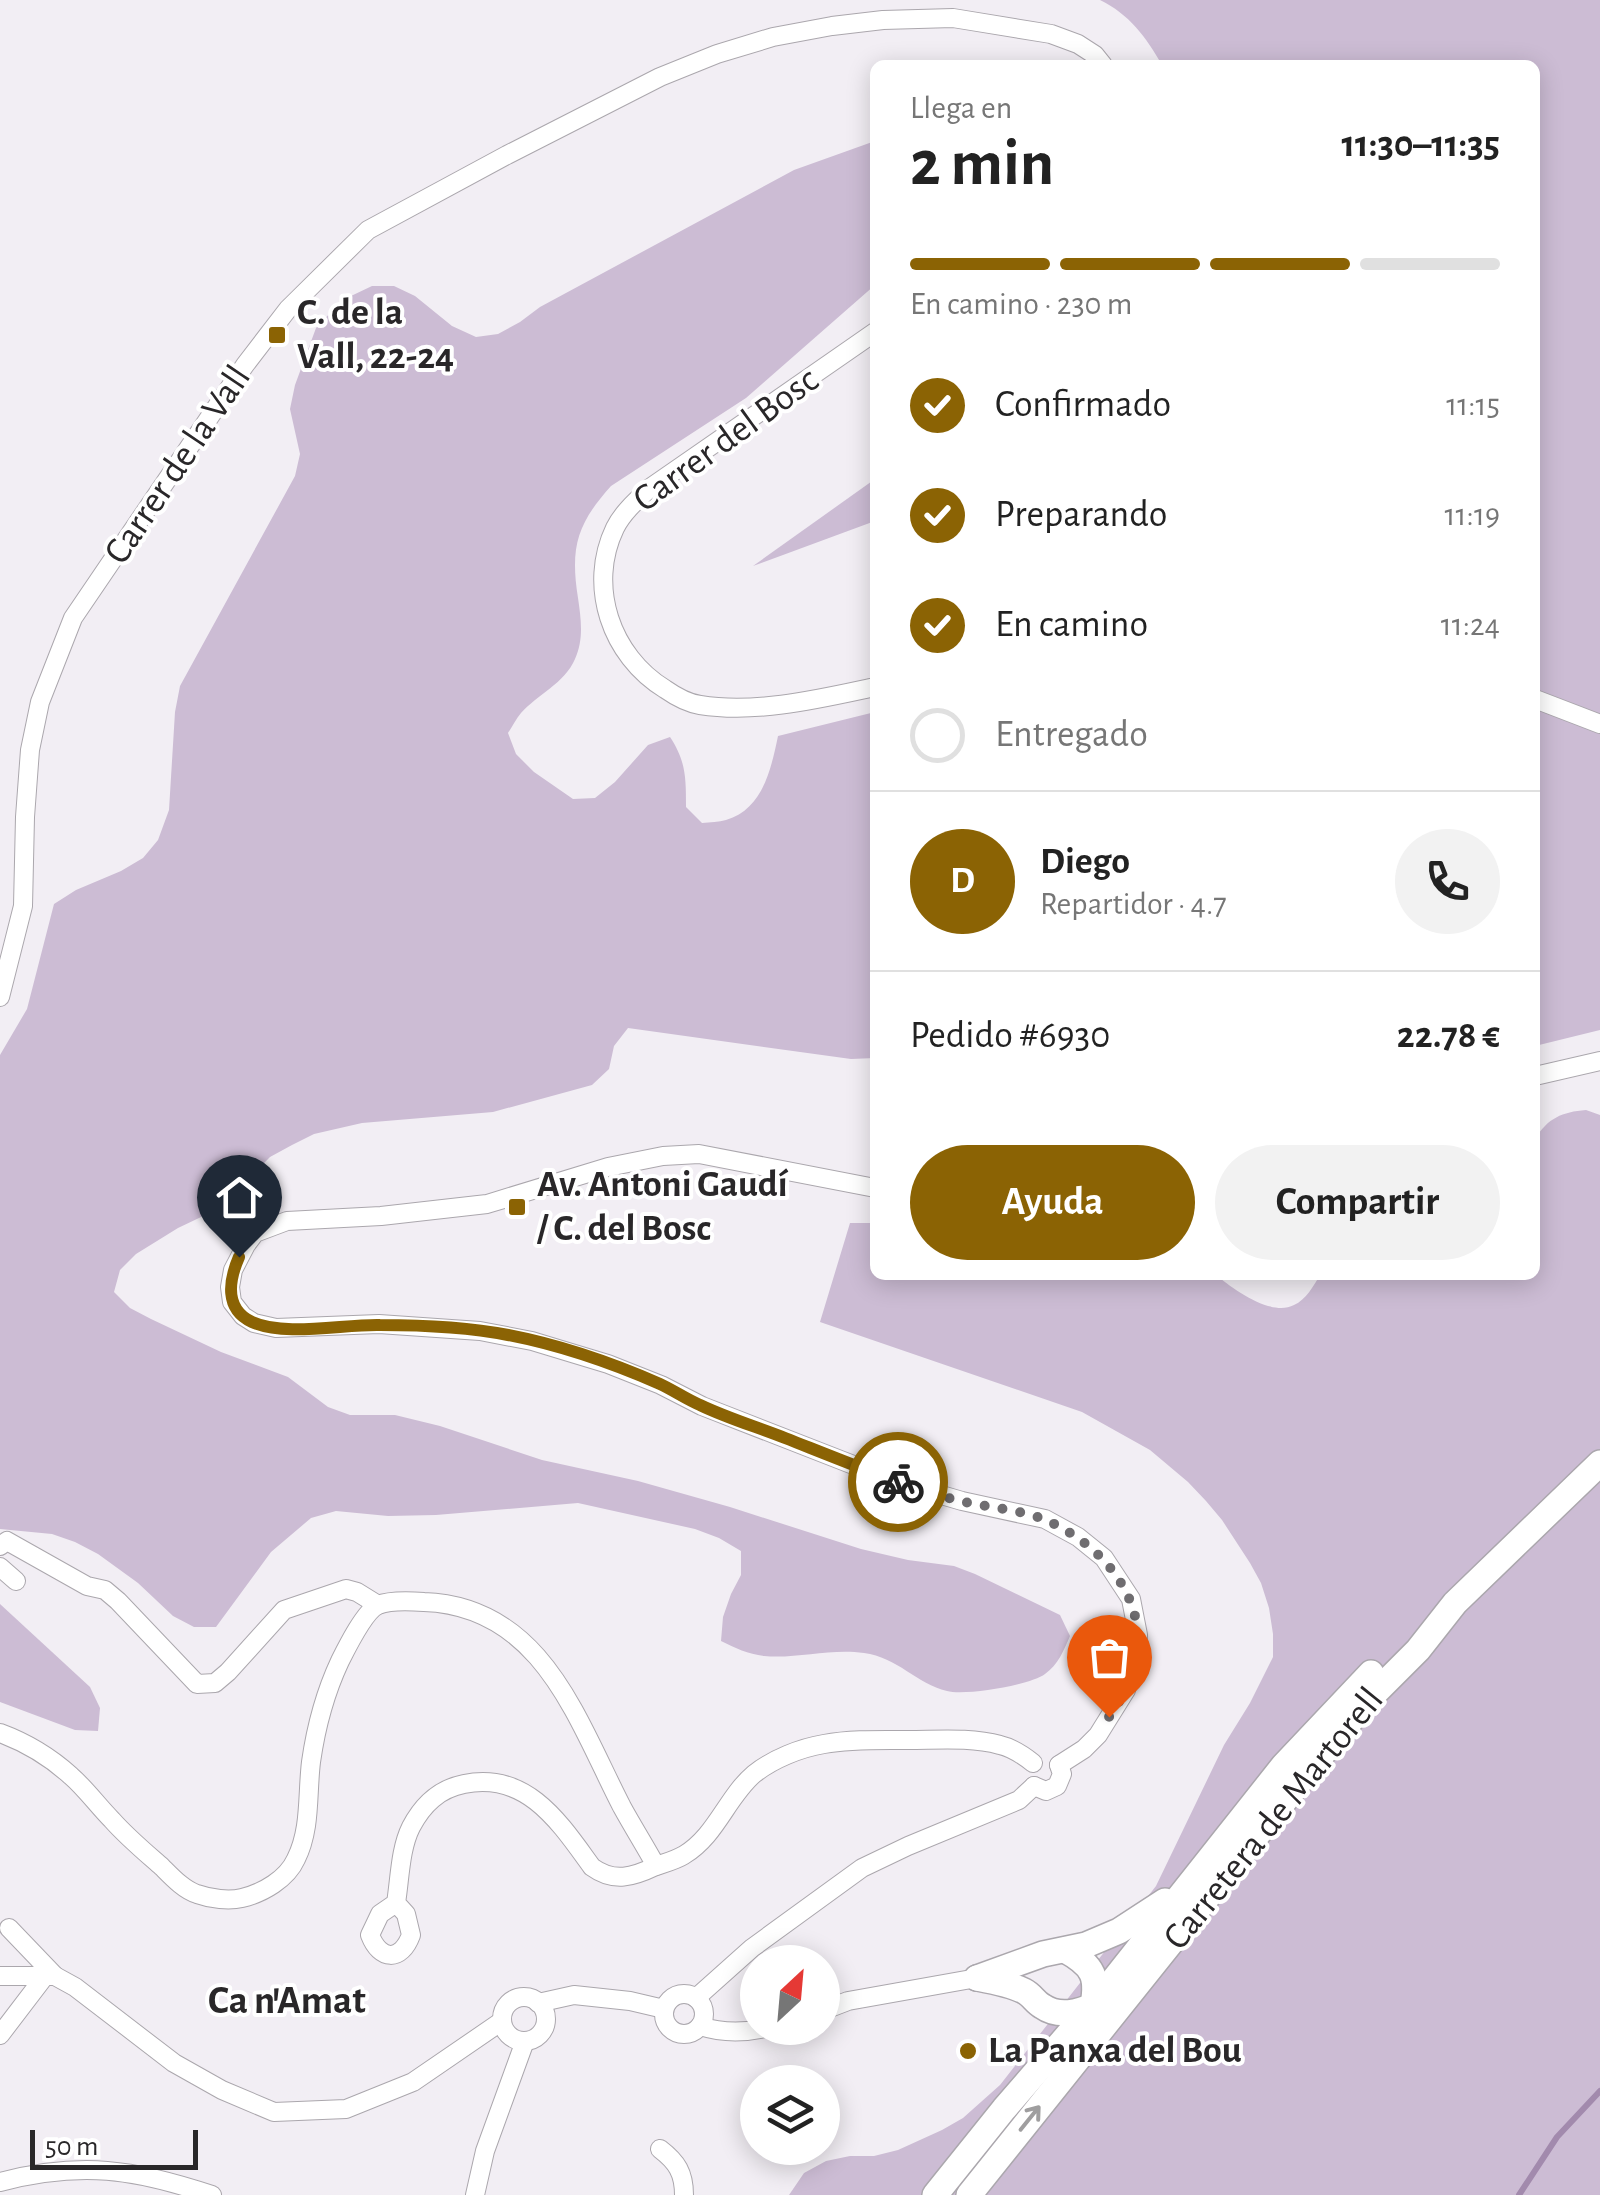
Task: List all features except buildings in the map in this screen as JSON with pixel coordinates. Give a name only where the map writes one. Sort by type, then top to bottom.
[{"type":"main road","name":"Carretera de Martorell","points":[[969,2195],[1368,1700],[1418,1650],[1455,1602],[1600,1463]]},
{"type":"main road","points":[[935,2195],[1004,2108],[1094,2006],[1284,1765],[1407,1637],[1455,1602]]},
{"type":"main road","points":[[978,1978],[1119,1931],[1188,1884]]},
{"type":"main road","points":[[1004,2108],[1022,2070],[1044,2038],[1031,1972],[1035,1961],[1054,1952],[1088,1965],[1096,1981],[1094,2006],[1069,2070]]},
{"type":"main road","points":[[978,1978],[1016,1987],[1038,2002],[1070,2014],[1115,1996],[1153,1966]]},
{"type":"street","points":[[952,9],[1051,34],[1078,44],[1099,60]]},
{"type":"street","name":"Carrer de la Vall","points":[[0,997],[23,906],[30,750],[40,702],[57,653],[73,618],[245,365],[288,309],[368,230],[660,77],[773,37],[952,9]]},
{"type":"street","name":"Carrer del Bosc","points":[[870,335],[650,488],[614,529],[603,581],[609,618],[636,668],[655,684],[695,705],[730,708],[786,704],[870,687]]},
{"type":"street","points":[[1540,700],[1600,724]]},
{"type":"street","points":[[1540,1075],[1600,1061]]},
{"type":"street","points":[[870,1187],[700,1154],[663,1156],[608,1167],[487,1204],[288,1222],[255,1233],[246,1245],[233,1270],[232,1302],[254,1323],[276,1328],[379,1324],[480,1331],[532,1340],[661,1384],[702,1406],[897,1482],[1045,1519],[1078,1537],[1104,1558],[1130,1598],[1138,1635],[1137,1653],[1126,1690],[1098,1735],[1059,1765]]},
{"type":"street","points":[[0,1546],[7,1541],[87,1586],[105,1590],[197,1684],[215,1683],[228,1672],[284,1610],[346,1589],[378,1606]]},
{"type":"street","points":[[0,1567],[16,1581]]},
{"type":"street","points":[[0,1734],[23,1741],[72,1777],[126,1834],[194,1894],[242,1898],[285,1876],[295,1862],[305,1833],[311,1765],[328,1688],[366,1616],[378,1606],[450,1604],[505,1628],[532,1650],[566,1693],[656,1866]]},
{"type":"street","points":[[396,1903],[404,1850],[419,1814],[442,1791],[472,1782],[504,1784],[530,1795],[547,1810],[592,1867],[614,1878],[628,1877],[685,1855],[716,1825],[752,1776],[799,1751],[825,1744],[876,1740],[949,1740],[999,1744],[1033,1763]]},
{"type":"street","points":[[1047,1758],[1059,1765],[1062,1777],[1057,1786],[1046,1791],[1034,1786],[1029,1778],[1033,1763],[1047,1758]]},
{"type":"street","points":[[696,1998],[752,1948],[862,1868],[1018,1800],[1034,1786]]},
{"type":"street","points":[[9,1928],[50,1976]]},
{"type":"street","points":[[0,1976],[50,1976],[76,1986],[174,2063],[222,2090],[274,2112],[346,2109],[413,2082],[502,2021]]},
{"type":"street","points":[[0,2035],[50,1976]]},
{"type":"street","points":[[840,2003],[978,1978]]},
{"type":"street","points":[[538,2003],[574,1994],[664,2009]]},
{"type":"street","points":[[687,1994],[696,1998],[704,2012],[700,2026],[691,2034],[676,2033],[668,2027],[664,2009],[669,2000],[687,1994]]},
{"type":"street","points":[[475,2195],[485,2151],[525,2042],[545,2028],[544,2010],[531,1998],[522,1997],[513,2000],[502,2013],[502,2021],[509,2036],[525,2042]]},
{"type":"street","points":[[700,2026],[740,2031]]},
{"type":"street","points":[[660,2149],[675,2160],[682,2173],[684,2195]]},
{"type":"street","points":[[0,2182],[37,2172],[89,2168],[176,2183],[212,2195]]},
{"type":"shaded area","points":[[1100,0],[1600,0],[1600,1030],[1540,1045],[1540,60],[1159,60],[1120,12]]},
{"type":"shaded area","points":[[870,143],[870,289],[746,398],[611,486],[599,500],[584,525],[576,550],[581,629],[575,659],[558,682],[521,713],[508,733],[516,754],[573,799],[595,798],[648,745],[670,737],[684,770],[686,807],[702,823],[726,820],[749,807],[763,786],[778,736],[870,713],[870,1058],[851,1059],[628,1028],[614,1046],[609,1069],[592,1085],[493,1112],[362,1123],[314,1134],[292,1145],[270,1157],[220,1208],[136,1254],[120,1270],[114,1292],[130,1308],[151,1319],[221,1352],[288,1377],[328,1407],[350,1415],[395,1415],[440,1426],[542,1460],[638,1481],[861,1549],[954,1566],[1060,1615],[1070,1636],[1060,1657],[1045,1674],[1013,1686],[982,1691],[936,1688],[887,1660],[864,1653],[776,1657],[747,1652],[721,1641],[723,1617],[741,1575],[741,1551],[695,1529],[578,1503],[436,1515],[336,1511],[311,1518],[271,1552],[216,1627],[194,1627],[173,1616],[138,1583],[98,1554],[75,1542],[52,1534],[0,1529],[0,1055],[27,1009],[54,904],[143,858],[158,840],[169,810],[180,686],[295,476],[300,454],[290,409],[295,385],[316,328],[333,310],[372,286],[394,286],[415,296],[452,326],[476,337],[498,334],[540,307],[794,170]]},
{"type":"shaded area","points":[[870,483],[870,523],[753,566]]},
{"type":"shaded area","points":[[1586,1110],[1600,1115],[1600,2195],[789,2195],[804,2173],[819,2165],[840,2165],[840,2158],[898,2150],[942,2130],[963,2118],[1000,2085],[1156,1886],[1224,1745],[1273,1657],[1269,1608],[1250,1563],[1206,1501],[1150,1450],[1082,1412],[820,1322],[850,1223],[870,1223],[870,1280],[1223,1280],[1253,1300],[1285,1308],[1298,1303],[1317,1280],[1540,1280],[1540,1132],[1556,1117]]},
{"type":"shaded area","points":[[0,1604],[90,1687],[100,1708],[98,1731],[75,1730],[0,1702]]},
{"type":"waterway","points":[[1519,2195],[1557,2137],[1600,2091]]},
{"type":"way so far","points":[[898,1482],[1045,1519],[1078,1537],[1104,1558],[1130,1598],[1138,1635],[1126,1690],[1109,1717]]},
{"type":"place","name":"C. de la Vall, 22-24","points":[[277,335]]},
{"type":"place","name":"Av. Antoni Gaudí / C. del Bosc","points":[[517,1207]]},
{"type":"place","name":"La Panxa del Bou","points":[[968,2051]]},
{"type":"district","name":"Ca n'Amat","points":[[287,2001]]},
{"type":"route","points":[[239,1257],[230,1287],[232,1302],[254,1323],[276,1328],[379,1324],[480,1331],[532,1340],[661,1384],[702,1406],[898,1482]]}]
